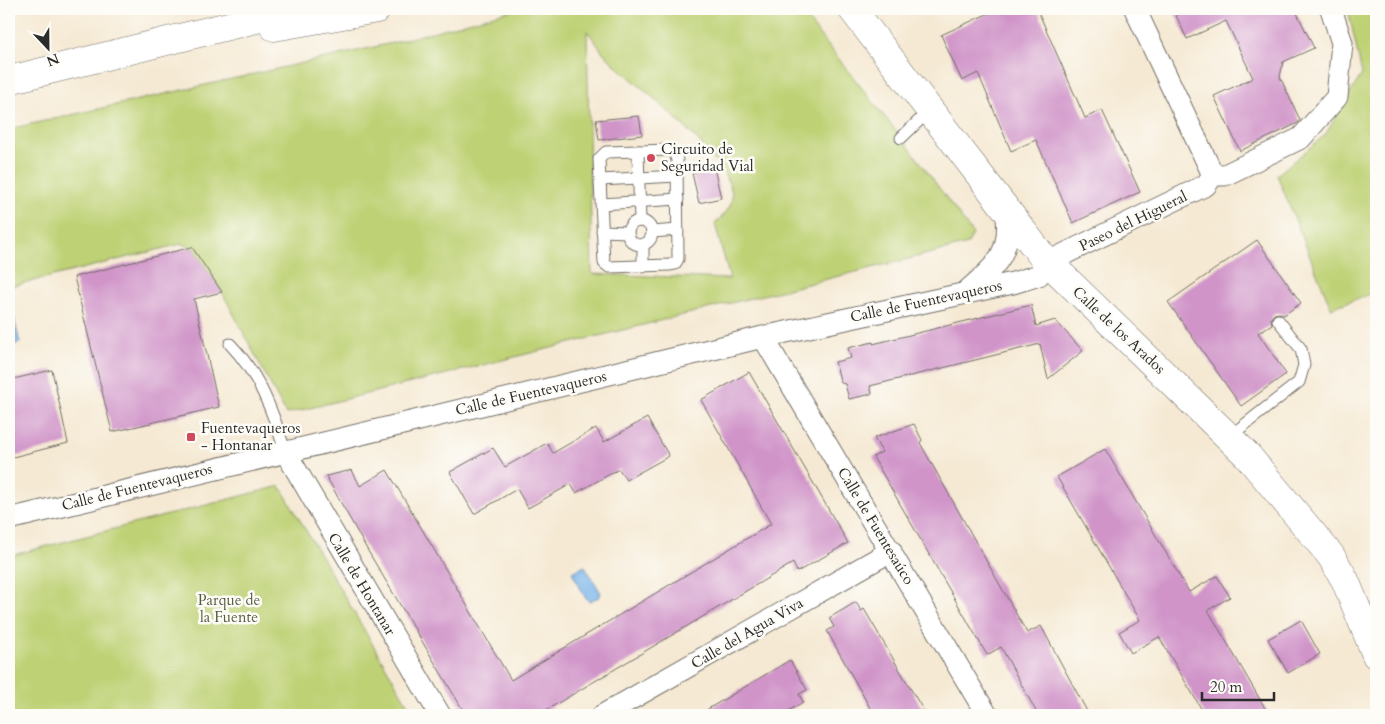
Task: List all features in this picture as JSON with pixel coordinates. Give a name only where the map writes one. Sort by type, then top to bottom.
[{"type":"main road","points":[[9,80],[296,9]]},
{"type":"main road","points":[[129,51],[377,9]]},
{"type":"main road","name":"Calle de los Arados","points":[[852,9],[1048,262],[1230,437],[1331,556],[1345,580],[1376,655]]},
{"type":"street","points":[[1135,9],[1213,175]]},
{"type":"street","name":"Paseo del Higueral","points":[[1048,262],[1206,185],[1213,175],[1225,175],[1301,138],[1337,98],[1342,43],[1331,9]]},
{"type":"street","points":[[965,292],[992,270],[1003,252],[1009,230],[1006,210]]},
{"type":"street","name":"Calle de Fuentevaqueros","points":[[9,519],[763,337],[1013,283],[1039,274],[1048,262]]},
{"type":"street","name":"Calle de Fuentesaúco","points":[[763,337],[987,715]]},
{"type":"street","name":"Calle de Hontanar","points":[[285,451],[440,715]]},
{"type":"street","name":"Calle del Agua Viva","points":[[603,715],[891,551]]},
{"type":"lane","points":[[901,138],[930,110]]},
{"type":"lane","points":[[670,150],[675,154],[677,160],[677,176],[680,249],[675,264],[615,268],[604,263],[599,159],[602,153],[670,150]]},
{"type":"lane","points":[[638,151],[640,221]]},
{"type":"lane","points":[[600,180],[677,176]]},
{"type":"lane","points":[[602,204],[678,199]]},
{"type":"lane","points":[[640,221],[648,224],[652,232],[650,240],[643,244],[634,243],[628,232],[630,226],[640,221]]},
{"type":"lane","points":[[652,232],[678,230]]},
{"type":"lane","points":[[602,231],[628,232]]},
{"type":"lane","points":[[643,244],[643,267]]},
{"type":"lane","points":[[1230,437],[1299,382],[1304,365],[1301,349],[1278,320]]},
{"type":"lane","points":[[230,344],[242,357],[270,403],[285,451]]},
{"type":"green space","points":[[516,9],[799,9],[912,151],[973,234],[968,244],[286,414],[222,292],[192,247],[181,244],[9,287],[9,129],[392,43]],"holes":[[[587,31],[608,58],[680,122],[699,142],[716,161],[727,179],[732,195],[731,203],[727,211],[715,224],[730,279],[592,274]]]},
{"type":"green space","points":[[1348,9],[1376,9],[1376,292],[1331,308],[1277,175],[1325,135],[1362,74]]},
{"type":"green space","name":"Parque de la Fuente","points":[[280,486],[414,715],[9,715],[9,556]]},
{"type":"water","points":[[9,297],[20,343],[9,346]]},
{"type":"water","points":[[585,566],[601,593],[599,597],[590,601],[586,599],[572,572]]},
{"type":"building","points":[[998,9],[1037,9],[1085,118],[1102,110],[1140,192],[1073,223],[1036,140],[1011,151],[978,73],[962,81],[941,35]]},
{"type":"building","points":[[1173,9],[1295,9],[1314,48],[1283,62],[1280,77],[1300,120],[1298,123],[1240,151],[1214,96],[1253,78],[1226,21],[1187,39]]},
{"type":"building","points":[[639,116],[642,135],[599,140],[596,120]]},
{"type":"building","points":[[714,168],[721,198],[699,203],[692,173]]},
{"type":"building","points":[[1257,240],[1301,303],[1284,315],[1280,313],[1274,314],[1271,318],[1272,324],[1258,333],[1286,374],[1241,406],[1168,302]]},
{"type":"building","points":[[192,247],[222,292],[194,299],[219,407],[112,432],[74,277]]},
{"type":"building","points":[[1031,305],[1036,326],[1055,320],[1083,351],[1048,379],[1040,344],[870,386],[872,394],[849,399],[845,384],[841,383],[835,362],[851,358],[848,348],[873,342],[873,344]]},
{"type":"building","points":[[52,370],[68,443],[9,458],[9,380]]},
{"type":"building","points":[[749,372],[848,543],[797,572],[793,563],[538,715],[466,715],[368,551],[326,476],[352,470],[360,486],[387,470],[511,680],[771,524],[701,400]]},
{"type":"building","points":[[647,418],[669,456],[626,480],[619,469],[576,493],[571,484],[528,508],[517,489],[474,514],[450,472],[493,448],[505,467],[547,443],[553,453],[596,428],[604,442]]},
{"type":"building","points":[[914,424],[922,440],[920,443],[1027,633],[1041,626],[1089,715],[1038,715],[1001,647],[987,655],[873,457],[882,452],[874,438]]},
{"type":"building","points":[[1105,449],[1189,592],[1217,576],[1230,597],[1208,610],[1269,715],[1205,715],[1159,637],[1131,653],[1119,632],[1140,620],[1057,477]]},
{"type":"building","points":[[856,602],[861,611],[864,609],[926,715],[874,715],[827,631],[834,627],[829,618]]},
{"type":"building","points":[[1301,620],[1320,654],[1288,673],[1268,639]]},
{"type":"building","points":[[790,660],[807,690],[799,694],[803,702],[782,715],[698,715]]},
{"type":"place","name":"Circuito de Seguridad Vial","points":[[651,158]]},
{"type":"place","name":"Fuentevaqueros - Hontanar","points":[[191,437]]}]
